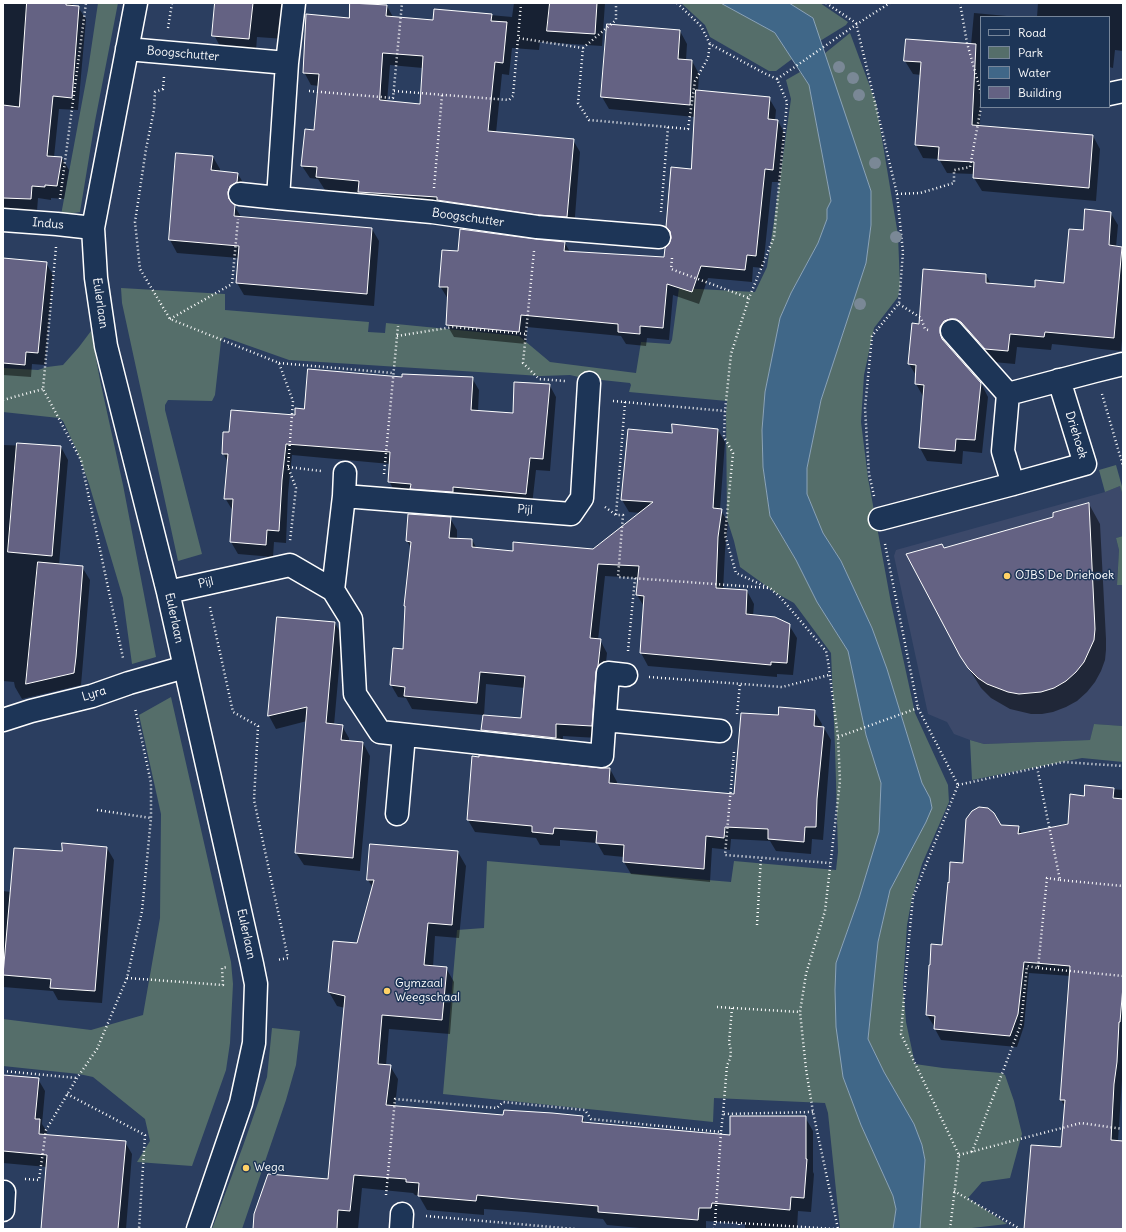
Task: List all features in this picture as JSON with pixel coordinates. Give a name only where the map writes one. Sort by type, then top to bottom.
[{"type":"street","name":"Eulerlaan","points":[[136,3],[93,228],[96,278],[106,346],[168,592],[222,825],[256,984],[254,1043],[241,1103],[198,1229]]},
{"type":"street","points":[[278,198],[287,62],[294,3]]},
{"type":"street","name":"Boogschutter","points":[[127,49],[287,62]]},
{"type":"street","points":[[1110,94],[1123,91]]},
{"type":"street","name":"Boogschutter","points":[[240,194],[432,212],[537,227],[659,237]]},
{"type":"street","name":"Indus","points":[[3,220],[93,228]]},
{"type":"street","points":[[952,331],[1008,394],[1003,451],[1013,484]]},
{"type":"street","points":[[1008,394],[1123,364]]},
{"type":"street","name":"Driehoek","points":[[880,519],[1085,464],[1059,380]]},
{"type":"street","name":"Pijl","points":[[344,496],[571,514],[582,498],[589,383]]},
{"type":"street","points":[[333,590],[344,496],[345,473]]},
{"type":"street","points":[[290,565],[333,590],[351,619],[355,694],[380,732],[602,756],[608,673],[626,675]]},
{"type":"street","name":"Pijl","points":[[168,592],[290,565]]},
{"type":"street","name":"Lyra","points":[[3,720],[31,711],[92,696],[129,682],[185,667]]},
{"type":"street","points":[[605,720],[727,738]]},
{"type":"street","points":[[397,814],[404,735]]},
{"type":"path","points":[[9,1194],[39,1180],[46,1130],[77,1078],[98,1049],[127,978],[142,911],[151,818],[152,783],[81,460],[43,388],[57,224],[86,3]]},
{"type":"path","points":[[172,3],[168,23],[163,89],[155,92],[154,110],[146,149],[135,222],[140,269],[170,319],[279,363],[394,373]]},
{"type":"path","points":[[286,90],[393,98],[402,3]]},
{"type":"path","points":[[394,91],[509,100],[513,96],[521,3]]},
{"type":"path","points":[[616,3],[616,20],[583,48],[578,103],[589,120],[688,129],[695,81],[708,58],[710,44],[701,26],[677,3]]},
{"type":"path","points":[[826,3],[856,23],[897,194],[903,252],[899,304],[872,336],[865,408],[869,474],[880,519],[918,708],[958,785],[914,897],[900,1034],[959,1155],[950,1229]]},
{"type":"path","points":[[777,79],[856,23],[890,3]]},
{"type":"path","points":[[960,3],[967,43],[980,89]]},
{"type":"path","points":[[518,38],[583,48]]},
{"type":"path","points":[[710,44],[777,79],[787,102],[774,237],[749,298],[731,354],[724,437],[733,453],[725,535],[736,573],[771,588],[826,651],[838,737],[840,781],[824,911],[806,974],[800,1012],[806,1069],[813,1112],[838,1229]]},
{"type":"path","points":[[432,212],[442,95]]},
{"type":"path","points":[[897,194],[920,193],[954,183],[954,170],[970,167],[981,108]]},
{"type":"path","points":[[668,127],[658,252],[672,258],[671,269],[749,298]]},
{"type":"path","points":[[170,319],[232,284],[240,194]]},
{"type":"path","points":[[537,227],[534,242],[523,363],[539,379],[600,384],[612,402],[725,411]]},
{"type":"path","points":[[899,304],[921,318],[925,329],[952,331]]},
{"type":"path","points":[[382,499],[398,326]]},
{"type":"path","points":[[397,336],[453,327],[526,334]]},
{"type":"path","points":[[279,363],[293,401],[288,466],[296,488],[289,552],[290,565]]},
{"type":"path","points":[[1095,371],[1123,466]]},
{"type":"path","points":[[3,400],[43,388]]},
{"type":"path","points":[[625,402],[616,515],[622,515],[618,577],[771,588]]},
{"type":"path","points":[[288,466],[345,473]]},
{"type":"path","points":[[635,578],[626,675],[782,687],[829,675]]},
{"type":"path","points":[[737,715],[740,684]]},
{"type":"path","points":[[838,737],[918,708]]},
{"type":"path","points":[[727,738],[725,855],[830,863]]},
{"type":"path","points":[[958,785],[1063,762],[1123,766]]},
{"type":"path","points":[[1037,767],[1060,880]]},
{"type":"path","points":[[98,810],[151,818]]},
{"type":"path","points":[[757,925],[761,857]]},
{"type":"path","points":[[1038,968],[1047,878],[1123,886]]},
{"type":"path","points":[[972,1152],[1021,1024],[1027,966],[1123,976]]},
{"type":"path","points":[[717,1006],[800,1012]]},
{"type":"path","points":[[714,1229],[727,1065],[730,1060],[731,1048],[729,1043],[732,1008]]},
{"type":"path","points":[[3,1071],[77,1078]]},
{"type":"path","points":[[67,1094],[146,1135],[138,1229]]},
{"type":"path","points":[[575,1229],[401,1222],[384,1207],[395,1099],[497,1108],[503,1102],[585,1110],[591,1119],[721,1132]]},
{"type":"path","points":[[723,1114],[813,1112]]},
{"type":"path","points":[[959,1155],[1081,1123],[1123,1129]]},
{"type":"path","points":[[954,1191],[1020,1229]]},
{"type":"path","points":[[715,1222],[835,1229]]},
{"type":"path","points":[[739,1223],[739,1229]]},
{"type":"shaded area","points":[[1120,486],[1123,496],[1123,536],[1116,538],[1119,550],[1117,584],[1123,585],[1123,726],[1094,724],[1090,740],[984,744],[954,734],[947,722],[928,714],[894,556],[896,550],[1105,492]]},
{"type":"green space","points":[[98,3],[118,3],[95,121],[80,212],[61,215],[88,70]]},
{"type":"green space","points":[[681,3],[721,3],[775,33],[792,59],[776,71],[769,71],[710,37],[705,25]]},
{"type":"green space","points":[[789,3],[820,3],[848,22],[846,25],[820,41],[813,18]]},
{"type":"green space","points":[[850,33],[876,103],[898,235],[900,286],[898,297],[874,328],[864,375],[861,422],[868,478],[891,603],[915,713],[948,785],[949,802],[922,864],[912,898],[907,925],[903,986],[906,1022],[915,1064],[1001,1073],[1005,1075],[1014,1101],[1022,1134],[1010,1178],[982,1182],[968,1198],[1007,1224],[963,1229],[920,1229],[925,1160],[922,1145],[914,1124],[884,1072],[868,1039],[878,942],[890,890],[926,822],[930,798],[922,783],[887,669],[872,628],[841,561],[823,533],[807,494],[807,468],[821,400],[866,263],[871,225],[871,191],[824,54]]},
{"type":"green space","points":[[800,72],[809,85],[831,201],[827,209],[827,219],[818,243],[791,293],[780,318],[765,392],[762,430],[763,467],[770,516],[796,560],[817,602],[848,651],[866,735],[881,783],[879,832],[859,898],[836,963],[843,1077],[861,1125],[893,1196],[896,1209],[893,1229],[840,1229],[828,1113],[825,1103],[714,1098],[713,1122],[443,1094],[457,930],[484,928],[487,861],[731,882],[734,861],[836,870],[838,852],[831,653],[794,603],[776,593],[740,567],[727,519],[727,401],[629,392],[631,385],[630,383],[583,378],[570,375],[541,376],[289,360],[224,337],[221,341],[215,395],[212,401],[168,400],[165,405],[165,410],[202,554],[178,561],[122,303],[121,288],[225,294],[225,310],[369,322],[368,332],[385,333],[386,323],[519,336],[550,362],[636,373],[641,342],[670,344],[672,340],[679,288],[755,292],[767,267],[774,221],[791,99],[786,80]]},
{"type":"green space","points":[[91,331],[123,485],[156,657],[132,664],[123,598],[89,484],[77,451],[63,421],[59,418],[3,412],[3,368],[38,370],[63,365]]},
{"type":"green space","points":[[1116,465],[1123,490],[1123,496],[1120,486],[1105,492],[1099,470]]},
{"type":"green space","points":[[1123,536],[1123,585],[1117,585],[1119,550],[1116,538]]},
{"type":"green space","points":[[171,697],[231,962],[233,984],[230,1043],[226,1070],[192,1166],[137,1162],[150,1141],[145,1119],[93,1077],[79,1074],[3,1066],[3,1019],[91,1030],[143,1015],[160,918],[161,814],[139,715]]},
{"type":"green space","points":[[1094,724],[1123,726],[1123,762],[1082,758],[972,780],[970,740],[984,744],[1090,740]]},
{"type":"green space","points":[[272,1028],[300,1031],[296,1065],[286,1100],[242,1229],[212,1229],[267,1077]]},
{"type":"water","points":[[721,3],[789,3],[813,18],[871,191],[871,225],[866,263],[821,400],[807,468],[807,494],[823,533],[841,561],[872,628],[887,669],[922,783],[930,798],[932,808],[890,890],[878,942],[868,1039],[884,1072],[914,1124],[922,1145],[925,1160],[920,1229],[893,1229],[896,1209],[893,1196],[861,1125],[843,1077],[836,1027],[836,963],[859,898],[879,832],[881,783],[866,735],[848,651],[817,602],[796,560],[770,516],[763,467],[762,430],[765,392],[780,318],[791,293],[818,243],[827,219],[827,209],[831,201],[809,85],[775,33]]},
{"type":"building","points":[[27,3],[66,3],[66,5],[79,6],[72,98],[53,96],[47,156],[62,157],[57,186],[32,186],[31,199],[3,198],[3,105],[19,107]]},
{"type":"building","points":[[215,3],[253,3],[249,39],[212,36]]},
{"type":"building","points":[[350,3],[387,5],[386,16],[433,20],[434,9],[492,14],[491,21],[507,22],[503,63],[495,62],[488,131],[574,139],[567,217],[538,215],[437,200],[437,197],[358,192],[359,181],[316,177],[317,167],[301,166],[305,129],[314,130],[319,74],[303,73],[306,14],[349,18]],"holes":[[[383,53],[423,56],[420,104],[380,100]]]},
{"type":"building","points":[[550,3],[597,3],[595,34],[547,31]]},
{"type":"building","points":[[607,24],[680,30],[678,59],[692,60],[690,105],[601,97]]},
{"type":"building","points":[[906,39],[976,44],[972,125],[1093,135],[1089,188],[973,178],[974,162],[938,160],[939,147],[915,145],[921,62],[904,61]]},
{"type":"building","points":[[696,90],[770,97],[768,119],[778,120],[773,170],[765,169],[756,256],[747,255],[745,270],[701,266],[692,292],[667,284],[663,328],[640,326],[640,334],[618,332],[618,324],[521,315],[519,332],[446,325],[448,287],[439,287],[442,250],[458,251],[460,229],[565,242],[564,251],[664,257],[665,248],[669,244],[671,238],[670,231],[666,227],[671,167],[691,169]]},
{"type":"building","points":[[176,153],[213,156],[211,170],[238,173],[237,182],[230,186],[228,192],[229,199],[235,205],[234,216],[372,228],[367,294],[236,283],[239,246],[169,240]]},
{"type":"building","points":[[1085,209],[1111,212],[1109,245],[1122,247],[1114,338],[1045,332],[1044,337],[1010,334],[1008,351],[985,349],[961,322],[956,319],[944,321],[940,327],[942,339],[981,383],[975,440],[956,439],[955,451],[919,448],[924,385],[915,384],[916,365],[908,364],[912,323],[919,324],[923,269],[986,274],[986,283],[1035,287],[1035,280],[1064,283],[1069,229],[1083,230]]},
{"type":"building","points":[[3,258],[47,262],[38,353],[26,352],[25,365],[3,363]]},
{"type":"building","points":[[308,369],[402,377],[402,374],[473,377],[471,410],[513,413],[514,382],[550,384],[543,459],[530,458],[526,494],[453,487],[453,492],[410,489],[411,484],[388,482],[390,452],[286,444],[279,531],[267,530],[266,545],[230,542],[233,499],[224,499],[228,454],[222,454],[223,432],[229,432],[231,410],[295,415],[295,408],[304,409]]},
{"type":"building","points":[[672,424],[718,429],[713,508],[722,509],[718,537],[716,588],[747,590],[746,614],[775,617],[790,624],[787,663],[771,662],[771,665],[640,653],[644,596],[636,595],[639,566],[598,564],[590,638],[601,639],[596,672],[592,726],[556,724],[556,738],[481,730],[483,715],[521,718],[525,676],[480,672],[477,703],[404,696],[405,687],[390,685],[393,648],[403,649],[404,606],[411,542],[406,541],[408,514],[451,517],[449,538],[472,539],[472,547],[513,551],[513,542],[593,549],[653,502],[621,500],[628,429],[672,433]]},
{"type":"building","points":[[17,443],[61,446],[52,556],[8,552]]},
{"type":"building","points":[[1089,503],[1095,629],[1094,640],[1084,662],[1066,681],[1054,688],[1041,692],[1019,694],[1008,692],[987,684],[978,678],[968,668],[960,656],[906,554],[942,544],[944,548],[1053,517],[1053,513]]},
{"type":"building","points":[[38,562],[83,566],[76,657],[74,673],[26,684]]},
{"type":"building","points":[[277,617],[335,622],[326,723],[343,725],[341,740],[363,742],[353,858],[295,853],[307,707],[268,716]]},
{"type":"building","points":[[779,707],[815,710],[814,726],[824,727],[817,799],[816,827],[805,827],[804,842],[768,839],[768,829],[725,827],[724,838],[706,836],[704,869],[623,862],[624,845],[596,843],[597,831],[554,828],[553,834],[532,832],[532,826],[467,820],[472,756],[479,757],[479,755],[610,768],[609,783],[734,794],[741,713],[778,715]]},
{"type":"building","points":[[1085,785],[1114,788],[1113,798],[1123,799],[1123,986],[1114,1084],[1111,1140],[1123,1141],[1123,1229],[1024,1229],[1031,1145],[1061,1147],[1065,1100],[1060,1100],[1070,966],[1024,962],[1018,1014],[1010,1036],[934,1029],[935,1016],[926,1015],[931,944],[942,945],[950,862],[963,863],[966,819],[972,811],[979,807],[988,808],[994,813],[1001,825],[1019,826],[1018,834],[1068,824],[1070,794],[1084,796]]},
{"type":"building","points":[[62,843],[107,847],[95,991],[50,988],[51,979],[3,975],[14,848],[62,851]]},
{"type":"building","points":[[370,844],[458,851],[452,925],[428,923],[424,965],[447,967],[442,1020],[382,1015],[378,1064],[391,1065],[386,1105],[503,1115],[504,1110],[552,1113],[583,1116],[582,1122],[730,1135],[730,1116],[806,1116],[807,1159],[804,1198],[791,1197],[790,1210],[712,1203],[711,1208],[699,1208],[698,1220],[598,1212],[598,1206],[477,1195],[476,1201],[418,1196],[419,1183],[406,1182],[406,1179],[354,1175],[350,1211],[338,1210],[337,1229],[253,1229],[254,1214],[268,1174],[328,1179],[345,996],[328,992],[333,941],[357,943],[374,880],[367,880]]},
{"type":"building","points":[[3,1075],[39,1078],[35,1119],[40,1119],[39,1134],[126,1141],[118,1229],[41,1229],[47,1155],[3,1151]]},
{"type":"place","name":"OJBS De Driehoek","points":[[1007,576]]},
{"type":"place","name":"Gymzaal Weegschaal","points":[[387,991]]},
{"type":"place","name":"Wega","points":[[246,1168]]}]
